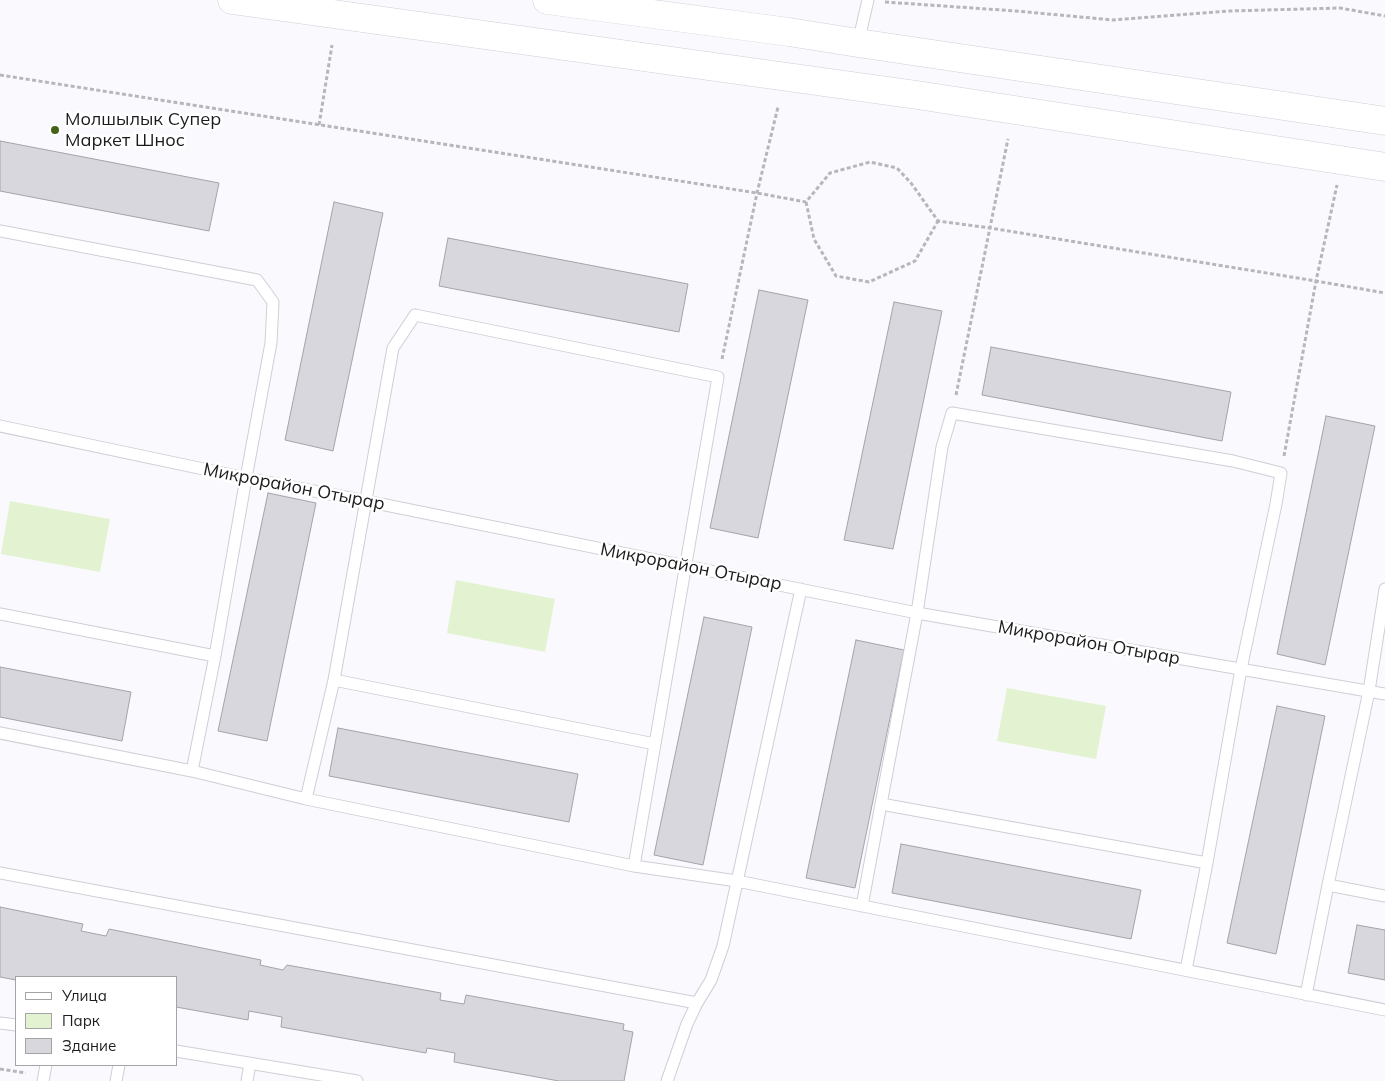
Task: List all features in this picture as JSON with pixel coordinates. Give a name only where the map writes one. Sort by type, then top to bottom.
[{"type":"street","points":[[232,0],[917,95],[1385,167]]},
{"type":"street","points":[[547,0],[789,32],[1385,121]]},
{"type":"lane","points":[[858,43],[867,0]]},
{"type":"lane","points":[[0,231],[257,280],[273,302],[271,343],[215,656],[192,771]]},
{"type":"lane","points":[[306,799],[334,680],[393,348],[415,314],[718,377],[634,866]]},
{"type":"lane","points":[[862,906],[917,613],[942,447],[952,413],[1233,462],[1281,473],[1241,669],[1186,970]]},
{"type":"lane","name":"Микрорайон Отырар","points":[[0,426],[246,478],[917,613],[1385,694]]},
{"type":"lane","points":[[667,1081],[687,1024],[711,980],[723,946],[801,589]]},
{"type":"lane","points":[[1306,995],[1369,691],[1385,589]]},
{"type":"lane","points":[[0,614],[215,656]]},
{"type":"lane","points":[[334,680],[655,744]]},
{"type":"lane","points":[[0,733],[192,771],[306,799],[634,866],[737,881],[1385,1010]]},
{"type":"lane","points":[[881,804],[1207,863]]},
{"type":"lane","points":[[0,873],[698,1003]]},
{"type":"lane","points":[[1328,885],[1385,896]]},
{"type":"lane","points":[[0,1023],[15,1025]]},
{"type":"lane","points":[[178,1051],[357,1081]]},
{"type":"lane","points":[[247,1081],[250,1064]]},
{"type":"lane","points":[[44,1079],[46,1066]]},
{"type":"lane","points":[[116,1081],[120,1066]]},
{"type":"path","points":[[867,0],[1113,20],[1230,11],[1340,8],[1385,16]]},
{"type":"path","points":[[319,125],[332,45]]},
{"type":"path","points":[[0,75],[757,192],[806,202]]},
{"type":"path","points":[[718,377],[757,192],[778,107]]},
{"type":"path","points":[[952,413],[1008,139]]},
{"type":"path","points":[[806,202],[830,173],[870,162],[897,168],[911,183],[938,221],[1385,293]]},
{"type":"path","points":[[1281,473],[1316,281],[1337,185]]},
{"type":"path","points":[[806,202],[814,239],[836,276],[869,282],[915,261],[938,221]]},
{"type":"path","points":[[0,1069],[44,1079]]},
{"type":"green space","points":[[10,501],[110,519],[100,572],[1,554]]},
{"type":"green space","points":[[456,580],[555,599],[545,652],[447,633]]},
{"type":"green space","points":[[1007,688],[1106,706],[1096,759],[997,741]]},
{"type":"building","points":[[0,141],[219,183],[209,231],[0,191]]},
{"type":"building","points":[[334,202],[383,213],[333,451],[285,440]]},
{"type":"building","points":[[448,238],[688,284],[679,332],[439,286]]},
{"type":"building","points":[[759,290],[808,300],[758,538],[710,528]]},
{"type":"building","points":[[894,302],[942,311],[893,549],[844,540]]},
{"type":"building","points":[[991,347],[1231,392],[1222,441],[982,395]]},
{"type":"building","points":[[1326,416],[1375,426],[1325,665],[1277,654]]},
{"type":"building","points":[[268,493],[316,503],[267,741],[218,731]]},
{"type":"building","points":[[704,617],[752,627],[703,865],[654,855]]},
{"type":"building","points":[[856,640],[904,650],[855,888],[806,878]]},
{"type":"building","points":[[0,667],[131,692],[122,741],[0,717]]},
{"type":"building","points":[[1277,706],[1325,716],[1276,954],[1227,943]]},
{"type":"building","points":[[338,728],[578,774],[569,822],[329,776]]},
{"type":"building","points":[[901,844],[1141,890],[1131,939],[892,893]]},
{"type":"building","points":[[0,907],[83,924],[81,931],[106,936],[109,929],[261,960],[260,965],[283,970],[287,965],[441,993],[440,1000],[464,1004],[466,995],[624,1024],[623,1030],[633,1032],[624,1081],[559,1081],[454,1062],[455,1053],[427,1048],[426,1053],[281,1027],[282,1017],[249,1011],[248,1020],[178,1007],[178,976],[15,976],[15,980],[0,977]]},
{"type":"building","points":[[1357,925],[1385,930],[1385,980],[1348,973]]},
{"type":"place","name":"Молшылык Супер Маркет Шнос","points":[[55,130]]}]
